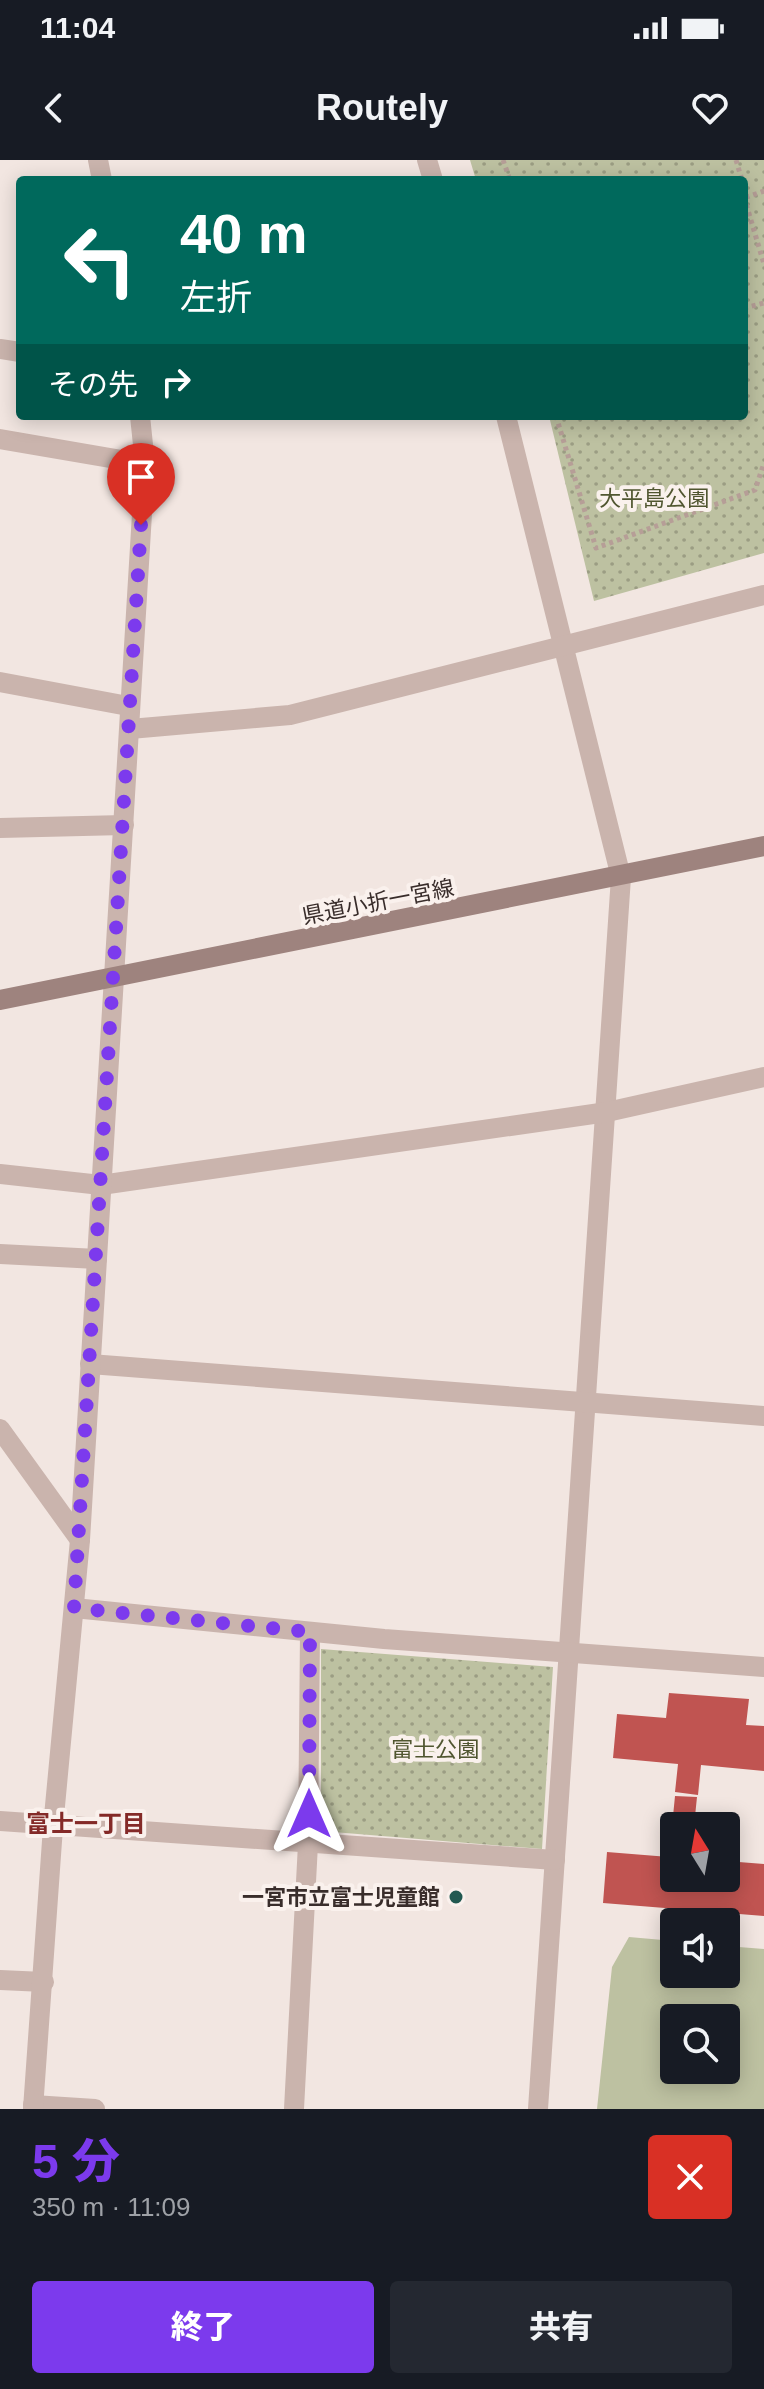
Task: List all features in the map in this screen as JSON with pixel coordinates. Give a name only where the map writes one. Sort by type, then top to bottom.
[{"type":"main road","name":"県道小折一宮線","points":[[0,1000],[113,980],[764,846]]},
{"type":"street","points":[[95,2109],[33,2107],[53,1827],[80,1540],[145,464],[140,420]]},
{"type":"street","points":[[507,420],[621,877],[538,2109]]},
{"type":"street","points":[[0,439],[145,464]]},
{"type":"street","points":[[130,729],[290,715],[764,595]]},
{"type":"street","points":[[0,682],[128,706]]},
{"type":"street","points":[[0,828],[124,825]]},
{"type":"street","points":[[0,1174],[101,1185],[607,1112],[764,1077]]},
{"type":"street","points":[[0,1254],[97,1259]]},
{"type":"street","points":[[90,1364],[764,1416]]},
{"type":"street","points":[[0,1429],[80,1540]]},
{"type":"street","points":[[74,1608],[310,1632],[764,1667]]},
{"type":"street","points":[[294,2109],[308,1844],[310,1632]]},
{"type":"street","points":[[0,1821],[555,1860]]},
{"type":"street","points":[[0,1980],[44,1982]]},
{"type":"path","points":[[748,208],[764,264]]},
{"type":"path","points":[[557,420],[596,548],[755,490],[764,463]]},
{"type":"green space","name":"大平島公園","points":[[470,160],[764,160],[764,553],[594,601],[550,420],[748,420],[748,176],[475,176]]},
{"type":"green space","name":"富士公園","points":[[321,1649],[553,1667],[542,1849],[321,1831]]},
{"type":"green space","points":[[629,1937],[660,1940],[660,1988],[740,1988],[740,1947],[764,1949],[764,2109],[597,2109],[612,1967]]},
{"type":"building","points":[[669,1693],[749,1699],[746,1725],[764,1726],[764,1771],[701,1765],[698,1795],[675,1792],[678,1764],[613,1758],[617,1714],[666,1718]]},
{"type":"building","points":[[675,1796],[697,1797],[695,1812],[673,1812]]},
{"type":"building","points":[[607,1852],[660,1856],[660,1892],[740,1892],[740,1862],[764,1864],[764,1916],[740,1914],[740,1908],[665,1908],[603,1903]]},
{"type":"place","name":"一宮市立富士児童館","points":[[456,1897]]},
{"type":"district","name":"富士一丁目","points":[[86,1823]]},
{"type":"route","points":[[141,525],[74,1608],[310,1632],[309,1814]]}]
